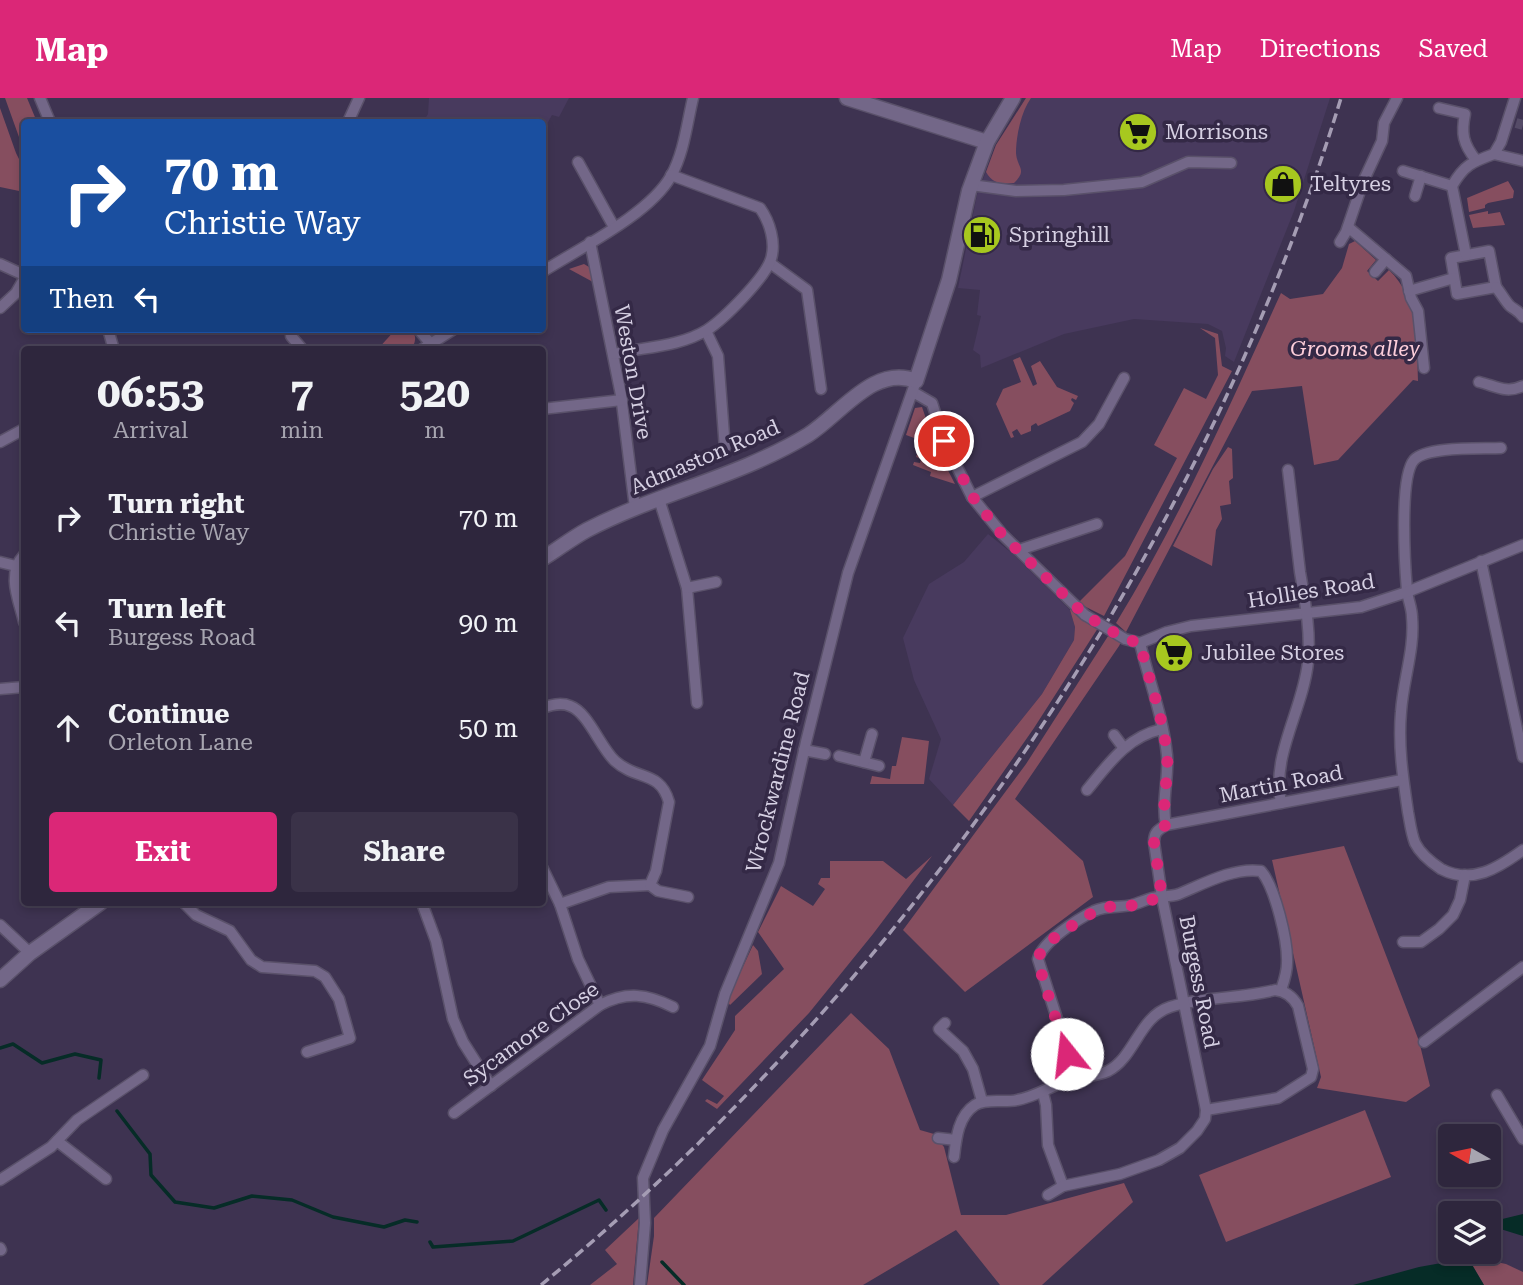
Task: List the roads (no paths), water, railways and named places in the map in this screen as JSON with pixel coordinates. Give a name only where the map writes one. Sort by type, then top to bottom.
[{"type":"street","points":[[40,98],[49,119]]},
{"type":"street","points":[[349,119],[359,98]]},
{"type":"street","points":[[546,270],[639,211],[657,195],[678,161],[693,98]]},
{"type":"street","points":[[847,98],[889,105],[987,142]]},
{"type":"street","points":[[1013,98],[987,142],[971,185],[949,280],[914,386],[932,403],[944,441],[972,496],[1003,536],[1085,615],[1125,639],[1140,643],[1155,691],[1167,756],[1164,814],[1166,825]]},
{"type":"street","points":[[1340,242],[1382,141],[1384,122],[1397,98]]},
{"type":"street","points":[[1494,154],[1511,122],[1515,98]]},
{"type":"street","points":[[1439,108],[1465,114],[1462,137],[1466,148],[1476,160]]},
{"type":"street","points":[[1466,255],[1452,186],[1461,170],[1476,160],[1494,154],[1523,161]]},
{"type":"street","points":[[578,162],[614,227]]},
{"type":"street","points":[[971,185],[1016,191],[1065,190],[1142,181],[1188,162],[1231,163]]},
{"type":"street","points":[[1403,171],[1452,186]]},
{"type":"street","points":[[614,354],[662,346],[706,331],[732,310],[770,263],[773,251],[772,235],[761,208],[671,175]]},
{"type":"street","points":[[1415,196],[1421,176]]},
{"type":"street","points":[[1348,227],[1406,276],[1418,311],[1423,368]]},
{"type":"street","name":"Weston Drive","points":[[590,242],[622,400],[635,508]]},
{"type":"street","points":[[1496,287],[1457,294],[1451,258],[1489,251],[1496,287],[1508,304],[1523,317]]},
{"type":"street","points":[[1375,272],[1386,259]]},
{"type":"street","points":[[770,263],[807,290],[821,388]]},
{"type":"street","points":[[0,264],[21,275]]},
{"type":"street","points":[[1409,291],[1454,278]]},
{"type":"street","points":[[0,308],[16,293],[21,283]]},
{"type":"street","points":[[706,331],[718,356],[721,444]]},
{"type":"street","points":[[428,346],[448,333]]},
{"type":"street","points":[[291,336],[300,346]]},
{"type":"street","name":"Admaston Road","points":[[546,556],[586,530],[775,453],[810,433],[883,378],[898,377],[914,386]]},
{"type":"street","points":[[972,496],[1082,442],[1098,424],[1124,378]]},
{"type":"street","points":[[1479,382],[1508,390],[1523,386]]},
{"type":"street","name":"Wrockwardine Road","points":[[639,1285],[645,1223],[643,1178],[663,1130],[710,1046],[725,994],[779,863],[848,573],[914,386]]},
{"type":"street","points":[[546,410],[622,400]]},
{"type":"street","points":[[0,442],[21,431]]},
{"type":"street","points":[[1501,448],[1429,452],[1415,459],[1408,470],[1405,496],[1412,635],[1401,710],[1402,780],[1411,832],[1416,845],[1436,866],[1448,872],[1465,875],[1489,873],[1523,850]]},
{"type":"street","points":[[1281,803],[1278,788],[1282,760],[1305,682],[1308,661],[1306,612],[1288,470]]},
{"type":"street","points":[[659,499],[687,588],[697,703]]},
{"type":"street","points":[[1018,550],[1097,524]]},
{"type":"street","name":"Hollies Road","points":[[1140,643],[1191,626],[1237,623],[1361,607],[1408,592],[1523,545]]},
{"type":"street","points":[[21,559],[16,566],[14,584],[21,611]]},
{"type":"street","points":[[1481,561],[1523,757]]},
{"type":"street","points":[[0,562],[16,566]]},
{"type":"street","points":[[687,588],[716,582]]},
{"type":"street","points":[[0,689],[21,687]]},
{"type":"street","points":[[546,707],[569,705],[580,712],[617,763],[628,771],[660,783],[666,792],[669,802],[656,871],[650,886]]},
{"type":"street","points":[[1087,790],[1123,747],[1147,733],[1162,729]]},
{"type":"street","points":[[864,762],[872,734]]},
{"type":"street","points":[[1114,735],[1123,747]]},
{"type":"street","points":[[804,750],[825,754]]},
{"type":"street","points":[[839,756],[879,766]]},
{"type":"street","name":"Martin Road","points":[[1166,825],[1402,780]]},
{"type":"street","name":"Burgess Road","points":[[1166,825],[1154,835],[1154,842],[1162,897],[1206,1110]]},
{"type":"street","points":[[1076,1078],[1039,966],[1040,953],[1056,936],[1095,911],[1176,895],[1238,871],[1249,869],[1261,872],[1272,889],[1284,941],[1287,960],[1286,976],[1281,990]]},
{"type":"street","points":[[546,875],[560,904],[578,959],[600,1005]]},
{"type":"street","points":[[1404,943],[1421,942],[1453,915],[1460,900],[1465,875]]},
{"type":"street","points":[[560,904],[609,887],[650,886],[659,891],[688,897]]},
{"type":"street","points":[[0,980],[30,953],[96,906]]},
{"type":"street","points":[[187,906],[196,915],[230,931],[251,960],[262,967],[315,971],[325,977],[339,999],[350,1038],[307,1052]]},
{"type":"street","points":[[423,906],[436,941],[453,1019],[463,1042],[491,1086]]},
{"type":"street","points":[[0,925],[30,953]]},
{"type":"street","points":[[1424,1042],[1523,967]]},
{"type":"street","points":[[954,1157],[961,1122],[972,1106],[982,1101],[1018,1100],[1043,1093],[1076,1078],[1108,1071],[1123,1059],[1149,1020],[1168,1008],[1184,1003],[1281,990],[1293,997],[1298,1006],[1313,1069],[1311,1077],[1278,1098],[1206,1110],[1205,1119],[1197,1131],[1180,1148],[1158,1160],[1120,1174],[1063,1186],[1048,1195]]},
{"type":"street","name":"Sycamore Close","points":[[454,1113],[600,1005],[626,994],[657,999],[673,1007]]},
{"type":"street","points":[[945,1023],[939,1029],[963,1051],[973,1069],[982,1101]]},
{"type":"street","points":[[0,1180],[57,1141],[77,1120],[143,1075]]},
{"type":"street","points":[[1043,1093],[1048,1145],[1063,1186]]},
{"type":"street","points":[[1497,1095],[1519,1121],[1523,1139]]},
{"type":"street","points":[[938,1138],[956,1140]]},
{"type":"street","points":[[57,1141],[106,1179]]},
{"type":"waterway","points":[[0,1048],[13,1044],[42,1063],[75,1054],[101,1060],[99,1078]]},
{"type":"waterway","points":[[117,1111],[150,1154],[151,1175],[175,1202],[214,1208],[252,1196],[292,1200],[333,1217],[384,1227],[405,1220],[417,1222]]},
{"type":"waterway","points":[[430,1242],[433,1247],[513,1241],[599,1200],[606,1210]]},
{"type":"waterway","points":[[662,1262],[684,1285]]},
{"type":"tunnel","points":[[1516,123],[1523,125]]},
{"type":"railway","points":[[541,1285],[675,1166],[801,1036],[919,897],[1026,749],[1124,594],[1209,433],[1282,267],[1341,98]]},
{"type":"place","name":"Morrisons","points":[[1138,132]]},
{"type":"place","name":"Teltyres","points":[[1283,184]]},
{"type":"place","name":"Springhill","points":[[982,235]]},
{"type":"place","name":"Jubilee Stores","points":[[1174,653]]},
{"type":"park label","name":"Grooms alley","points":[[1355,349]]}]
